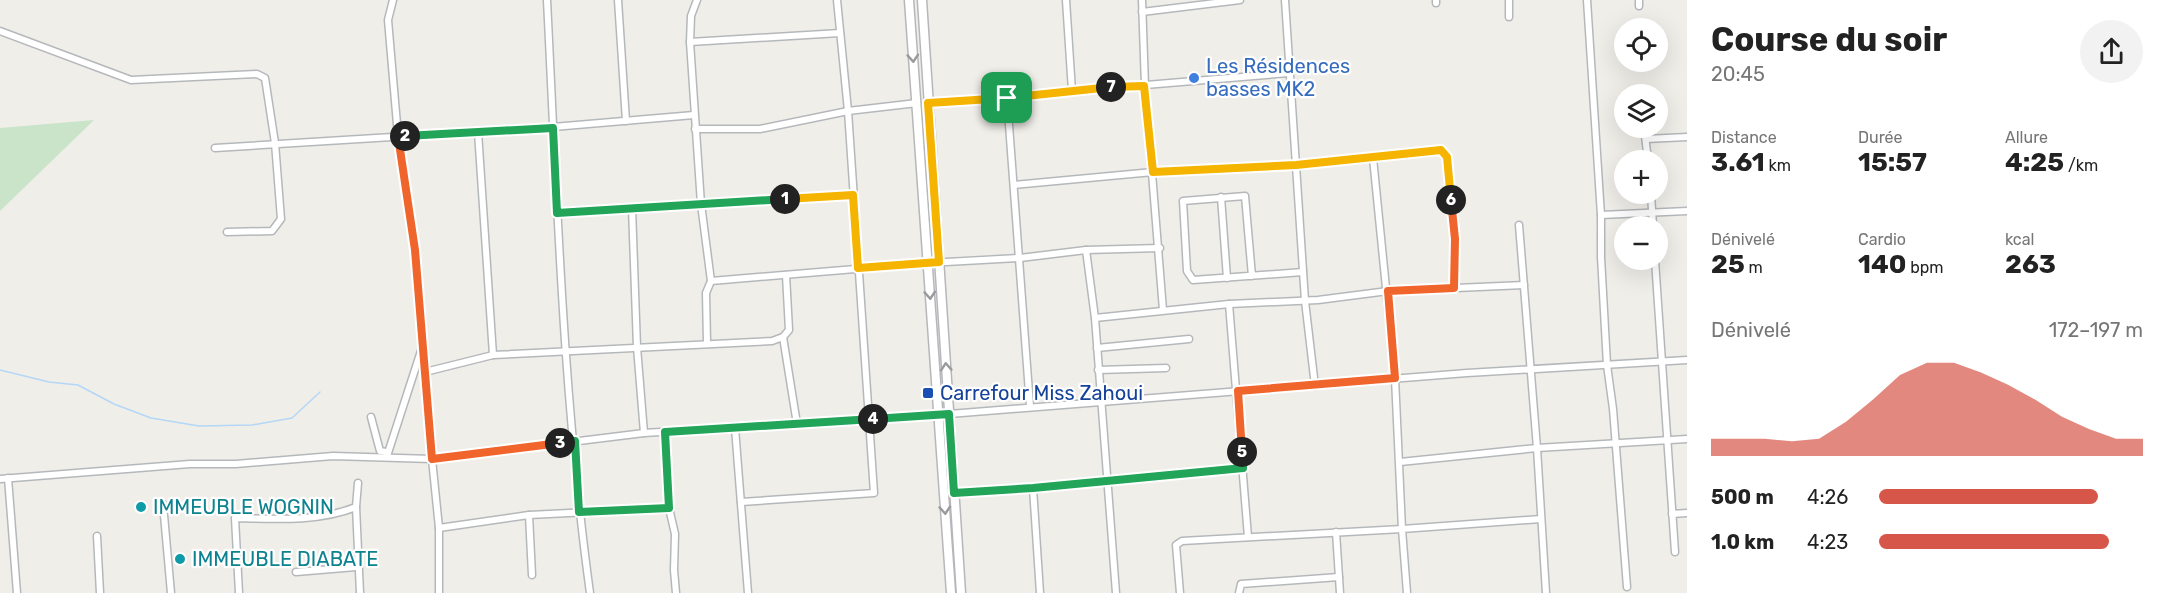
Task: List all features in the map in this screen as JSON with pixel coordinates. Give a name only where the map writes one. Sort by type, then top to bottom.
[{"type":"main road","points":[[909,0],[951,593]]},
{"type":"main road","points":[[922,0],[961,593]]},
{"type":"street","points":[[393,0],[388,20],[398,136],[415,250],[439,528],[440,593]]},
{"type":"street","points":[[547,0],[557,213],[567,351],[579,512],[590,593]]},
{"type":"street","points":[[618,0],[626,121]]},
{"type":"street","points":[[697,0],[691,16],[690,42],[701,204],[711,281],[706,293],[707,343]]},
{"type":"street","points":[[741,502],[874,493],[848,111],[837,0]]},
{"type":"street","points":[[1066,0],[1072,91]]},
{"type":"street","points":[[1142,0],[1144,86],[1164,310]]},
{"type":"street","points":[[1143,12],[1240,0]]},
{"type":"street","points":[[1286,0],[1305,301],[1315,386]]},
{"type":"street","points":[[1509,0],[1509,17]]},
{"type":"street","points":[[1587,0],[1601,215],[1600,257],[1607,365],[1616,444],[1627,587]]},
{"type":"street","points":[[0,31],[131,80],[261,75],[265,78],[275,143],[281,219],[278,227],[272,231],[227,232]]},
{"type":"street","points":[[690,42],[840,33]]},
{"type":"street","points":[[928,103],[1289,73]]},
{"type":"street","points":[[1007,98],[1030,406]]},
{"type":"street","points":[[695,129],[760,129],[848,111],[917,103]]},
{"type":"street","points":[[215,148],[553,128],[694,115]]},
{"type":"street","points":[[478,132],[493,355]]},
{"type":"street","points":[[1647,150],[1646,139],[1687,137]]},
{"type":"street","points":[[1014,185],[1153,172],[1296,165],[1441,150],[1445,153],[1455,239],[1454,288]]},
{"type":"street","points":[[1373,158],[1395,378],[1407,593]]},
{"type":"street","points":[[557,213],[853,195]]},
{"type":"street","points":[[1252,276],[1247,199],[1243,195],[1183,201],[1187,271],[1193,280],[1227,278],[1303,272]]},
{"type":"street","points":[[1221,196],[1227,278]]},
{"type":"street","points":[[1652,204],[1652,214]]},
{"type":"street","points":[[632,208],[637,347],[644,433]]},
{"type":"street","points":[[1601,215],[1687,212]]},
{"type":"street","points":[[1519,225],[1532,370],[1546,593]]},
{"type":"street","points":[[711,281],[858,268],[1020,258],[1086,250],[1160,248]]},
{"type":"street","points":[[1086,250],[1095,318],[1116,593]]},
{"type":"street","points":[[1656,270],[1675,552]]},
{"type":"street","points":[[425,372],[493,355],[772,341],[783,338],[789,330],[786,275]]},
{"type":"street","points":[[1095,318],[1230,304],[1305,301],[1388,291],[1524,285]]},
{"type":"street","points":[[1230,304],[1248,537]]},
{"type":"street","points":[[783,338],[797,424]]},
{"type":"street","points":[[1097,348],[1189,339]]},
{"type":"street","points":[[386,454],[423,345]]},
{"type":"street","points":[[0,479],[190,464],[236,464],[333,456],[386,454],[432,459],[644,433],[949,414],[1395,378],[1687,360]]},
{"type":"street","points":[[1098,370],[1166,368]]},
{"type":"street","points":[[371,417],[380,451],[386,454]]},
{"type":"street","points":[[735,428],[748,593]]},
{"type":"street","points":[[665,432],[669,508],[675,534],[676,593]]},
{"type":"street","points":[[1400,462],[1537,448],[1687,439]]},
{"type":"street","points":[[954,493],[1108,482],[1243,468]]},
{"type":"street","points":[[8,478],[17,593]]},
{"type":"street","points":[[358,483],[357,567],[360,593]]},
{"type":"street","points":[[1033,488],[1040,593]]},
{"type":"street","points":[[163,504],[171,593]]},
{"type":"street","points":[[238,593],[235,518],[324,516],[356,507]]},
{"type":"street","points":[[439,528],[529,515],[669,508]]},
{"type":"street","points":[[1672,514],[1687,513]]},
{"type":"street","points":[[529,515],[532,575]]},
{"type":"street","points":[[1180,593],[1178,542],[1402,530],[1541,519]]},
{"type":"street","points":[[1336,532],[1340,593]]},
{"type":"street","points":[[98,536],[100,593]]},
{"type":"street","points":[[296,572],[357,567]]},
{"type":"street","points":[[1239,593],[1241,584],[1339,577]]},
{"type":"green space","points":[[94,120],[0,211],[0,128]]},
{"type":"waterway","points":[[0,370],[49,382],[78,385],[114,404],[151,418],[199,426],[252,425],[292,418],[320,392]]},
{"type":"place","name":"Les Résidences basses MK2","points":[[1194,78]]},
{"type":"place","name":"Carrefour Miss Zahoui","points":[[928,393]]},
{"type":"place","name":"IMMEUBLE WOGNIN","points":[[141,507]]},
{"type":"place","name":"IMMEUBLE DIABATE","points":[[180,559]]},
{"type":"route","points":[[1120,86],[1144,86],[1153,172],[1296,165],[1441,150],[1447,157],[1455,239],[1454,288],[1388,291],[1395,378],[1238,391],[1243,468],[1108,482],[954,493],[949,414],[665,432],[669,508],[579,512],[575,441],[432,459],[415,250],[398,136],[553,128],[557,213],[853,195],[858,268],[939,262],[928,103],[1007,98],[1120,86]]}]
